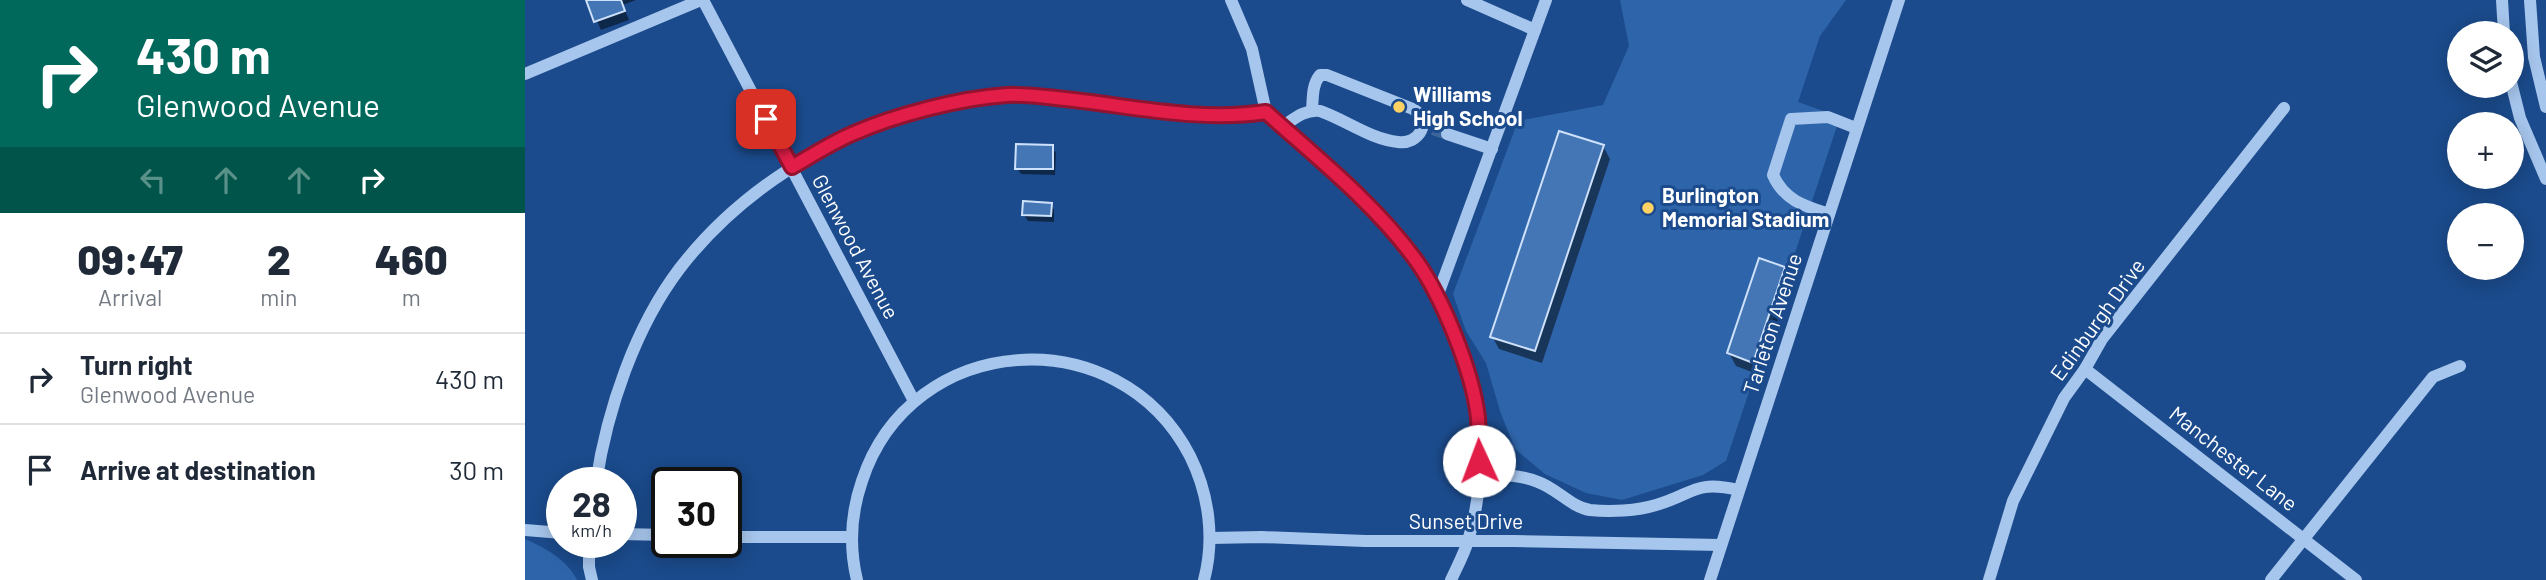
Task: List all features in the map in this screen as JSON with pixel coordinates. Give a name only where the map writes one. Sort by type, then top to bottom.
[{"type":"street","points":[[525,74],[702,0]]},
{"type":"street","name":"Glenwood Avenue","points":[[702,0],[914,401]]},
{"type":"street","points":[[1231,0],[1252,49],[1266,112],[1377,214],[1415,260],[1437,297],[1467,373],[1478,416],[1477,503],[1468,542],[1451,580]]},
{"type":"street","points":[[1467,0],[1535,30]]},
{"type":"street","points":[[1437,297],[1546,0]]},
{"type":"street","name":"Tarleton Avenue","points":[[1710,580],[1899,0]]},
{"type":"street","points":[[2502,0],[2503,21]]},
{"type":"street","points":[[2530,0],[2534,57],[2546,107]]},
{"type":"street","points":[[1282,127],[1312,110],[1334,116],[1381,139],[1402,143],[1411,142],[1428,127],[1420,113],[1413,109],[1327,75],[1321,75],[1313,89],[1312,110]]},
{"type":"street","points":[[599,467],[613,404],[631,358],[661,298],[680,269],[741,205],[792,167],[849,135],[884,121],[1006,95],[1192,114],[1237,116],[1266,112]]},
{"type":"street","points":[[2515,98],[2520,118],[2546,179]]},
{"type":"street","name":"Edinburgh Drive","points":[[1989,580],[2013,501],[2064,398],[2102,339],[2284,108]]},
{"type":"street","points":[[1829,214],[1796,203],[1778,187],[1773,176],[1791,119],[1828,117],[1856,128]]},
{"type":"street","points":[[1447,134],[1492,149]]},
{"type":"street","points":[[857,580],[851,537],[856,499],[868,462],[888,429],[914,401],[937,385],[963,372],[991,363],[1019,359],[1067,363],[1104,374],[1133,391],[1160,414],[1181,440],[1197,471],[1207,504],[1210,538],[1204,580]]},
{"type":"street","points":[[2271,580],[2433,377],[2460,366]]},
{"type":"street","name":"Manchester Lane","points":[[2085,369],[2356,580]]},
{"type":"street","points":[[1479,475],[1511,475],[1540,482],[1588,510],[1619,510],[1655,505],[1692,489],[1715,485],[1738,490]]},
{"type":"street","points":[[525,530],[546,532]]},
{"type":"street","points":[[742,537],[851,537]]},
{"type":"street","name":"Sunset Drive","points":[[1210,538],[1721,545]]},
{"type":"street","points":[[589,558],[593,580]]},
{"type":"shaded area","name":"Burlington Memorial Stadium","points":[[1620,0],[1846,0],[1820,36],[1798,102],[1840,117],[1726,461],[1703,475],[1622,500],[1586,493],[1545,474],[1515,449],[1486,363],[1466,331],[1453,294],[1518,121],[1603,105],[1629,46]]},
{"type":"shaded area","points":[[525,539],[546,549],[546,558],[559,558],[568,566],[577,580],[525,580]]},
{"type":"building","points":[[586,0],[621,0],[625,11],[594,22]]},
{"type":"building","points":[[1559,131],[1604,145],[1535,351],[1490,337]]},
{"type":"building","points":[[1016,144],[1053,145],[1053,169],[1015,169]]},
{"type":"building","points":[[1023,201],[1052,203],[1051,216],[1022,215]]},
{"type":"building","points":[[1759,258],[1785,267],[1753,363],[1727,353]]},
{"type":"tunnel","points":[[1433,129],[1447,134]]},
{"type":"place","name":"Williams High School","points":[[1399,107]]},
{"type":"place","name":"Burlington Memorial Stadium","points":[[1648,208]]},
{"type":"route","points":[[766,119],[792,167],[849,135],[884,121],[1006,95],[1192,114],[1237,116],[1266,112],[1377,214],[1415,260],[1437,297],[1467,373],[1478,416],[1479,461]]}]
